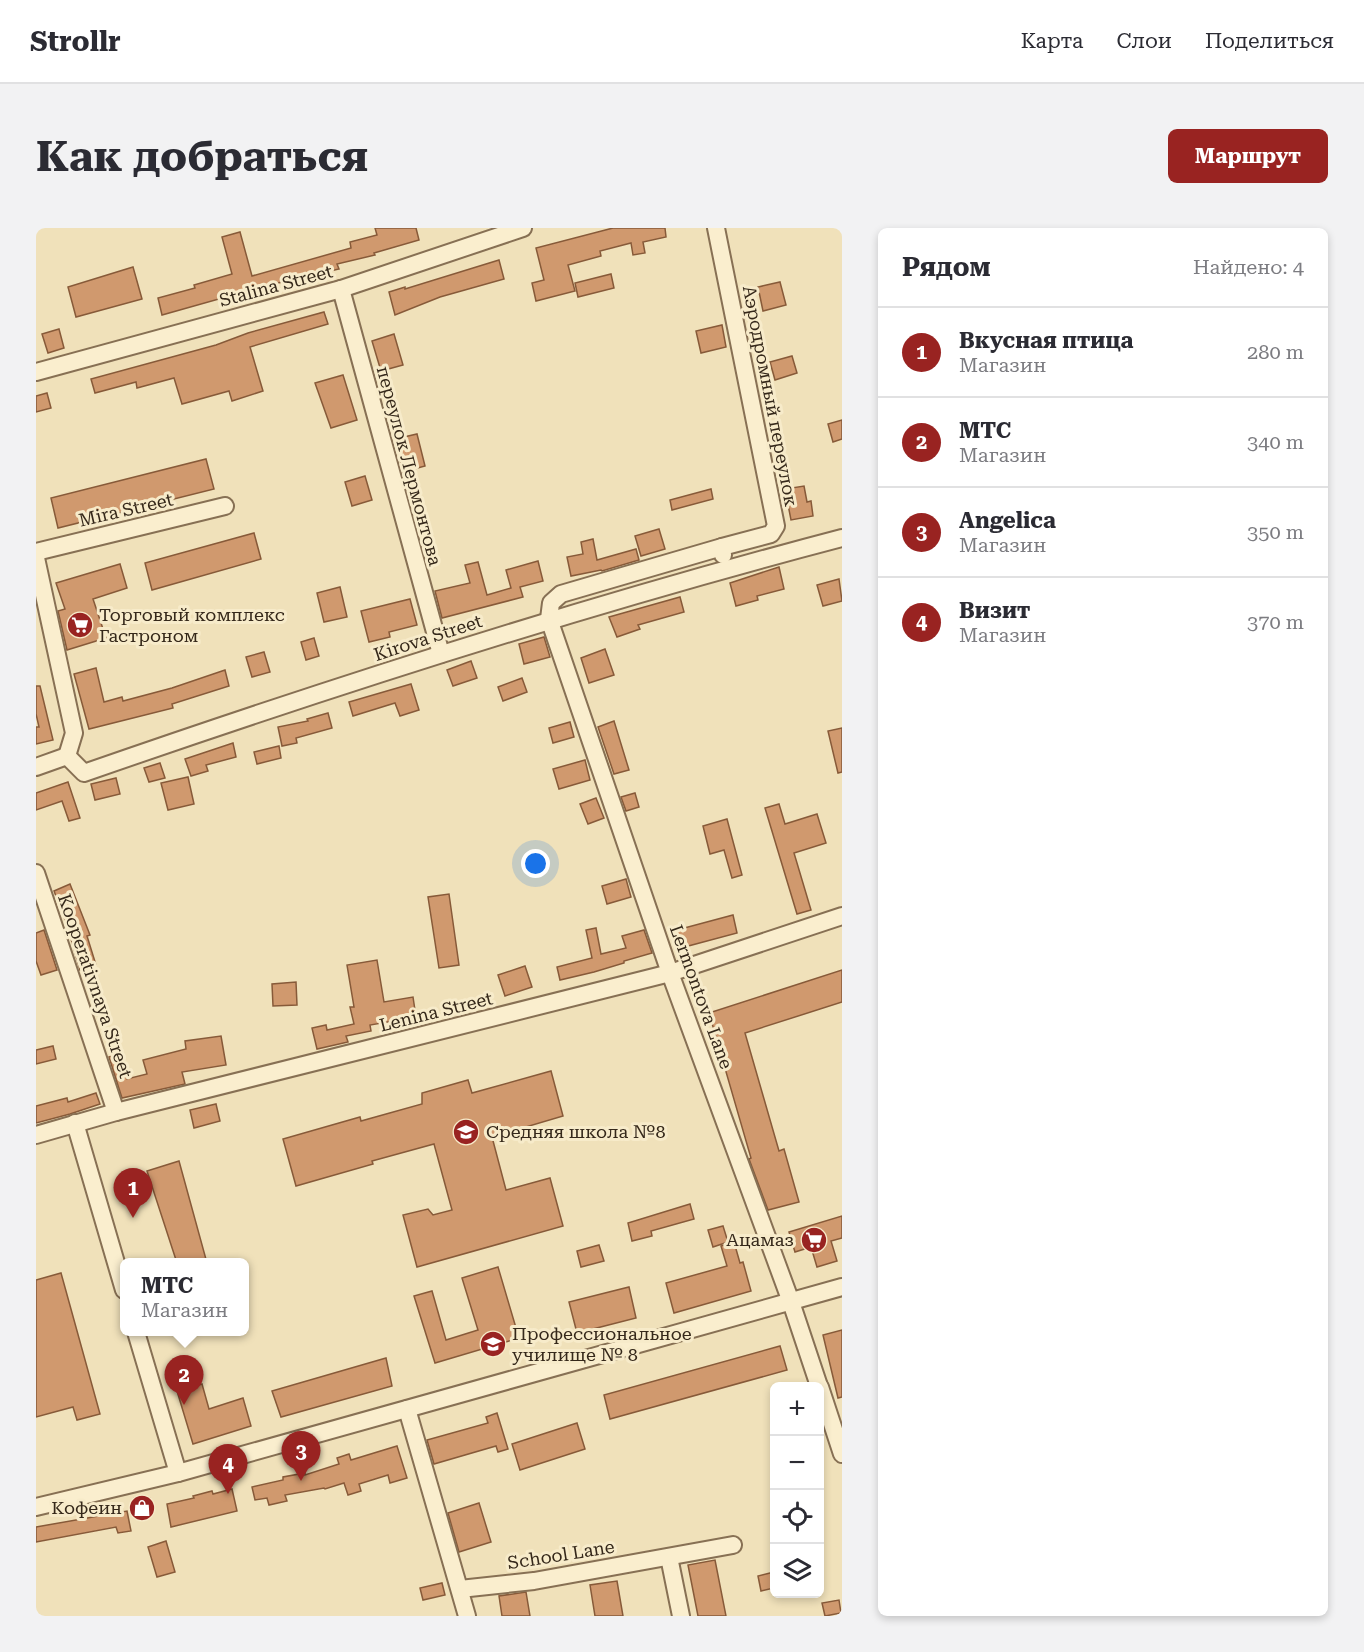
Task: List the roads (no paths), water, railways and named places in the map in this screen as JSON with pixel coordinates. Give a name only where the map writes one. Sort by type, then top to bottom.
[{"type":"street","name":"Stalina Street","points":[[36,372],[340,289],[523,228]]},
{"type":"street","name":"Аэродромный переулок","points":[[549,619],[551,603],[561,594],[771,534],[776,526],[716,228]]},
{"type":"street","name":"переулок Лермонтова","points":[[340,289],[441,654]]},
{"type":"street","name":"Mira Street","points":[[36,552],[225,506]]},
{"type":"street","name":"Kirova Street","points":[[68,756],[84,773],[211,729],[549,619],[726,568],[842,538]]},
{"type":"street","points":[[722,547],[726,568]]},
{"type":"street","points":[[36,558],[74,733],[68,756],[36,767]]},
{"type":"street","name":"Lermontova Lane","points":[[549,619],[670,973],[791,1302],[817,1382]]},
{"type":"street","name":"Kooperativnaya Street","points":[[36,873],[116,1112]]},
{"type":"street","name":"Lenina Street","points":[[36,1135],[116,1112],[670,973],[842,916]]},
{"type":"street","points":[[75,1123],[120,1276]]},
{"type":"street","points":[[36,1507],[178,1473],[842,1287]]},
{"type":"street","points":[[137,1336],[178,1473]]},
{"type":"street","name":"Lermontova Lane","points":[[824,1402],[842,1454]]},
{"type":"street","points":[[407,1409],[466,1616]]},
{"type":"street","name":"School Lane","points":[[460,1589],[534,1581],[733,1545]]},
{"type":"street","points":[[669,1557],[681,1616]]},
{"type":"place","name":"Торговый комплекс Гастроном","points":[[80,625]]},
{"type":"place","name":"Средняя школа №8","points":[[466,1132]]},
{"type":"place","name":"Вкусная птица","points":[[133,1218]]},
{"type":"place","name":"Ацамаз","points":[[814,1240]]},
{"type":"place","name":"Профессиональное училище № 8","points":[[493,1344]]},
{"type":"place","name":"МТС","points":[[184,1405]]},
{"type":"place","name":"Angelica","points":[[301,1481]]},
{"type":"place","name":"Визит","points":[[228,1494]]},
{"type":"place","name":"Кофеин","points":[[142,1508]]}]
